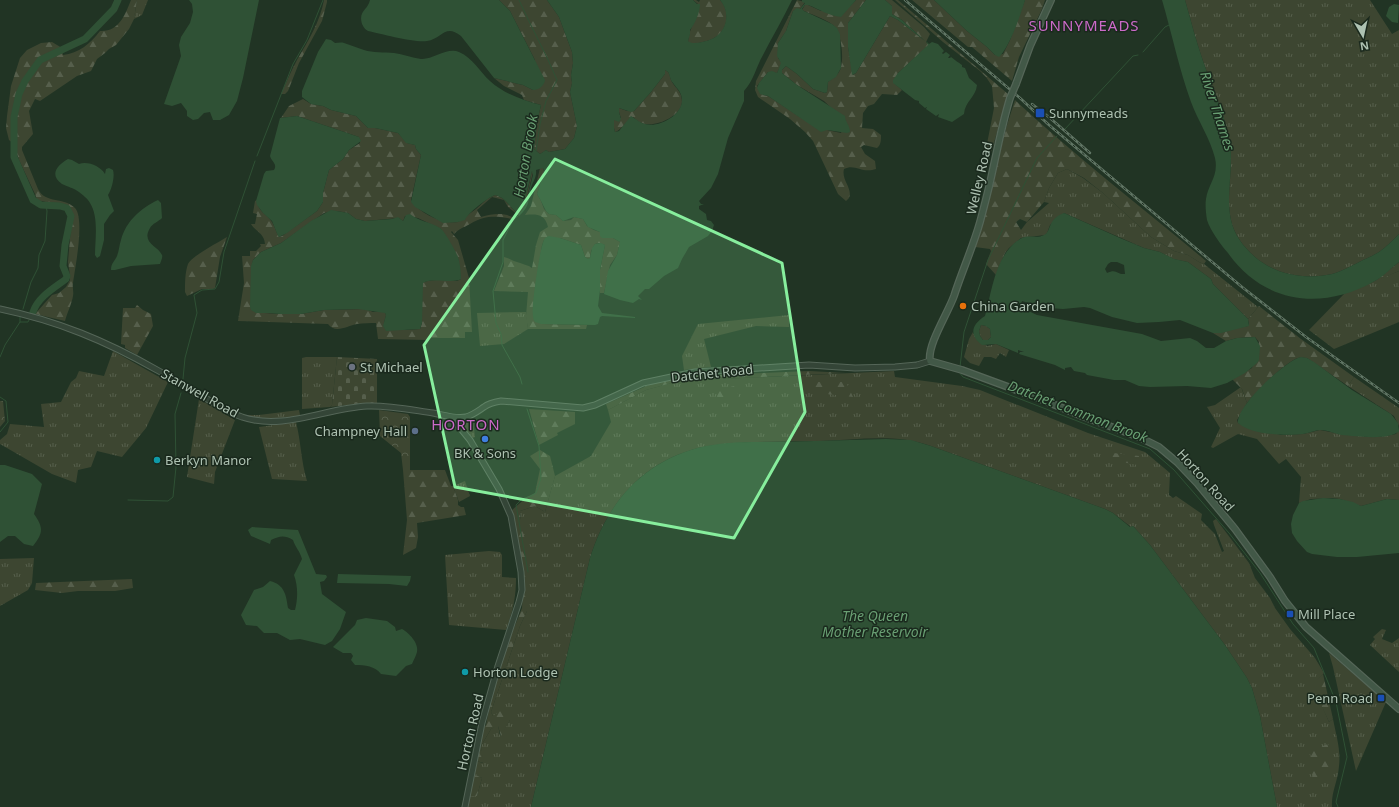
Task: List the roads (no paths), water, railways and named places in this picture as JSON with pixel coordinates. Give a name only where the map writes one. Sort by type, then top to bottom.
[{"type":"main road","name":"Welley Road","points":[[930,361],[929,357],[931,348],[952,301],[980,224],[1002,122],[1010,98],[1033,39],[1051,0]]},
{"type":"main road","name":"Horton Road","points":[[930,361],[960,369],[1139,437],[1159,447],[1178,463],[1192,478],[1235,529],[1270,577],[1285,602],[1306,627],[1399,710]]},
{"type":"street","name":"Stanwell Road","points":[[0,309],[16,312],[77,331],[118,348],[225,409],[241,417],[253,420],[268,422],[367,406],[419,411],[456,418]]},
{"type":"street","name":"Datchet Road","points":[[456,418],[475,414],[488,404],[501,401],[578,408],[589,407],[643,384],[695,372],[809,365],[855,368],[895,367],[917,365],[930,361]]},
{"type":"street","name":"Horton Road","points":[[456,418],[457,424],[470,440],[499,489],[511,516],[518,550],[522,590],[482,723],[465,807]]},
{"type":"water","points":[[189,0],[259,0],[237,101],[229,115],[220,120],[213,120],[210,112],[204,113],[198,119],[193,120],[187,116],[187,111],[181,103],[172,106],[164,104],[181,56],[179,45],[181,37],[190,23],[193,12],[192,4]]},
{"type":"water","points":[[370,0],[499,0],[510,11],[545,80],[544,84],[533,90],[523,85],[494,78],[461,36],[456,32],[447,31],[432,40],[422,41],[407,40],[368,31],[362,24],[361,16]]},
{"type":"water","points":[[547,0],[693,0],[697,4],[700,4],[700,7],[694,25],[690,30],[688,41],[691,43],[696,43],[706,41],[719,35],[725,25],[725,9],[720,0],[792,0],[744,91],[744,101],[728,138],[718,174],[711,188],[699,201],[701,204],[704,204],[699,206],[699,209],[706,214],[707,220],[711,221],[714,225],[712,231],[708,236],[689,247],[678,268],[664,276],[649,289],[645,289],[638,296],[642,300],[639,299],[633,303],[604,294],[608,271],[617,255],[620,242],[613,238],[602,238],[600,236],[600,232],[588,227],[583,219],[574,217],[563,221],[556,215],[549,214],[537,194],[544,171],[543,168],[536,170],[528,203],[519,216],[518,215],[525,206],[533,175],[532,171],[524,204],[520,211],[516,212],[504,200],[495,195],[478,206],[465,220],[443,223],[415,207],[411,202],[421,155],[416,149],[415,145],[406,143],[398,133],[368,128],[356,116],[311,104],[302,97],[302,91],[318,52],[326,39],[335,43],[343,43],[367,51],[397,54],[421,59],[454,51],[459,52],[472,61],[495,86],[501,90],[521,99],[541,105],[537,122],[534,149],[540,154],[546,150],[549,152],[565,149],[574,138],[577,126],[570,92],[573,63],[572,52],[559,17]],"holes":[[[665,70],[668,72],[672,82],[680,92],[682,99],[679,110],[669,119],[651,125],[641,123],[631,116],[619,131],[615,132],[614,120],[619,122],[621,119],[619,108],[631,112],[634,111],[665,74]]]},
{"type":"water","points":[[802,0],[856,0],[841,17],[828,14],[808,5],[805,5],[802,9],[832,24],[837,28],[840,34],[841,68],[836,77],[828,82],[827,92],[825,93],[813,89],[786,66],[782,70],[782,73],[797,85],[845,116],[850,132],[847,133],[827,130],[821,132],[768,96],[760,94],[757,88],[768,72],[772,71],[777,73],[781,63],[777,56],[778,43],[786,31],[793,11],[797,8],[800,9],[805,3],[802,2]]},
{"type":"water","points":[[866,0],[885,0],[892,6],[892,14],[902,20],[925,41],[898,20],[890,16],[856,73],[852,75],[848,47],[848,23]]},
{"type":"water","points":[[934,0],[1025,0],[1011,39],[999,57],[967,31]]},
{"type":"water","name":"River Thames","points":[[1162,0],[1185,0],[1200,53],[1227,128],[1231,148],[1229,210],[1232,225],[1237,236],[1247,249],[1263,263],[1281,272],[1301,276],[1322,276],[1340,271],[1379,252],[1399,234],[1399,262],[1376,280],[1353,291],[1333,297],[1313,299],[1294,297],[1276,292],[1258,283],[1242,270],[1219,242],[1207,220],[1206,201],[1216,170],[1215,158],[1187,90]]},
{"type":"water","points":[[1394,4],[1399,5],[1398,23],[1392,22],[1386,16],[1389,7]]},
{"type":"water","points":[[926,41],[929,44],[932,42],[938,44],[944,51],[942,53],[943,54],[946,52],[950,55],[948,58],[951,57],[962,65],[962,67],[965,68],[969,78],[977,85],[975,93],[966,106],[964,114],[952,122],[938,117],[939,114],[936,116],[926,109],[927,107],[925,108],[919,103],[919,101],[915,100],[893,83],[893,80],[898,73],[928,45]]},
{"type":"water","points":[[297,116],[359,137],[361,141],[349,150],[343,159],[329,170],[323,193],[323,202],[317,211],[287,233],[279,237],[272,221],[263,213],[256,201],[264,174],[266,171],[274,170],[275,168],[275,164],[270,156],[280,118]]},
{"type":"water","points":[[68,159],[79,164],[86,163],[94,165],[105,174],[106,169],[109,168],[113,170],[113,182],[108,195],[114,211],[104,224],[104,240],[100,256],[97,258],[95,255],[96,222],[90,203],[79,192],[58,181],[55,174],[58,167]]},
{"type":"water","points":[[158,200],[161,203],[162,218],[151,227],[148,237],[151,244],[162,255],[160,264],[131,266],[111,270],[112,264],[117,256],[123,233],[130,221],[140,211]]},
{"type":"water","points":[[331,210],[348,213],[356,219],[365,221],[392,219],[398,217],[403,221],[406,215],[410,214],[440,228],[445,233],[458,257],[461,279],[453,281],[427,281],[423,283],[422,323],[420,329],[386,331],[383,326],[386,315],[385,313],[358,309],[324,310],[301,314],[256,313],[251,310],[251,266],[253,260],[261,252],[281,243],[311,221]]},
{"type":"water","points":[[1064,213],[1144,248],[1160,252],[1174,259],[1188,262],[1211,279],[1213,284],[1248,319],[1249,326],[1221,333],[1213,333],[1180,320],[1137,323],[1112,317],[1084,307],[1063,309],[1050,308],[1022,301],[1021,305],[1024,309],[1037,315],[1142,334],[1161,341],[1190,338],[1206,348],[1214,348],[1226,341],[1237,338],[1255,337],[1260,346],[1259,360],[1257,363],[1245,373],[1227,383],[1211,388],[1187,386],[1150,387],[1139,386],[1125,380],[1114,380],[1087,375],[1085,373],[1074,371],[1071,367],[1065,368],[1065,370],[1055,365],[1019,354],[1020,352],[1024,352],[1018,350],[1018,353],[996,344],[982,345],[975,338],[973,330],[974,326],[985,316],[996,274],[1005,254],[1020,239],[1044,235],[1055,218]],"holes":[[[1111,262],[1117,262],[1124,265],[1125,274],[1120,274],[1115,271],[1107,273],[1105,269]],[[981,325],[990,329],[991,337],[988,340],[983,340],[980,336],[979,331]]]},
{"type":"water","points":[[549,236],[581,245],[585,257],[588,259],[590,258],[592,248],[595,244],[601,243],[605,245],[600,270],[598,306],[602,313],[635,318],[602,316],[600,317],[598,324],[595,325],[541,324],[535,322],[533,318],[533,311],[538,265],[542,245],[546,237]]},
{"type":"water","points":[[1301,357],[1307,358],[1314,362],[1352,390],[1391,414],[1398,423],[1399,431],[1388,436],[1380,437],[1342,435],[1321,430],[1303,434],[1278,435],[1251,430],[1238,423],[1240,415],[1253,395],[1285,366]]},
{"type":"water","name":"The Queen Mother Reservoir","points":[[886,439],[911,440],[931,446],[1105,509],[1113,513],[1130,527],[1133,526],[1150,545],[1225,645],[1247,678],[1252,688],[1260,716],[1277,807],[531,807],[590,558],[607,518],[632,485],[665,461],[685,452],[706,446],[742,442]]},
{"type":"water","points":[[0,465],[5,465],[32,474],[42,484],[34,514],[41,526],[41,533],[33,546],[24,544],[15,536],[8,536],[0,542]]},
{"type":"water","points":[[1323,498],[1340,499],[1353,502],[1361,506],[1387,499],[1399,500],[1399,553],[1357,557],[1337,557],[1307,552],[1292,533],[1291,524],[1293,515],[1299,503]]},
{"type":"water","points":[[252,527],[298,530],[316,574],[326,575],[327,577],[324,581],[320,582],[322,594],[346,612],[340,629],[332,641],[325,645],[300,639],[290,640],[277,633],[264,633],[257,626],[246,625],[241,615],[254,590],[263,587],[270,581],[282,588],[288,608],[295,610],[297,592],[294,575],[302,559],[293,540],[287,537],[280,537],[271,540],[270,544],[251,536],[248,530]]},
{"type":"water","points":[[338,574],[411,576],[407,586],[389,584],[337,583]]},
{"type":"water","points":[[366,618],[387,621],[395,627],[396,631],[402,629],[405,631],[415,642],[417,652],[412,664],[406,666],[396,676],[381,674],[379,671],[370,666],[355,665],[351,660],[353,656],[351,653],[343,653],[333,647],[355,625],[357,620]]},
{"type":"waterway","points":[[33,312],[42,297],[66,279],[67,276],[63,266],[65,245],[71,216],[67,208],[41,205],[33,200],[14,157],[14,117],[19,94],[25,81],[40,60],[85,39],[114,9],[118,0]]},
{"type":"waterway","points":[[257,156],[293,64],[307,40],[323,0]]},
{"type":"waterway","name":"Horton Brook","points":[[519,0],[557,80],[546,101],[540,124],[536,151]]},
{"type":"waterway","name":"Datchet Common Brook","points":[[1143,52],[1165,27],[1169,25]]},
{"type":"waterway","name":"Datchet Common Brook","points":[[1065,129],[1133,56],[1138,55]]},
{"type":"waterway","name":"Datchet Common Brook","points":[[960,367],[964,332],[988,260],[1037,158],[1057,136]]},
{"type":"waterway","points":[[183,379],[185,358],[197,313],[194,295],[202,290],[215,289],[219,282],[224,252],[255,161]]},
{"type":"waterway","points":[[23,309],[31,282],[38,268],[39,255],[45,241],[46,206]]},
{"type":"waterway","name":"Horton Brook","points":[[518,216],[513,220],[503,240],[503,262],[493,291],[496,323],[501,334],[502,345],[520,377],[522,384]]},
{"type":"waterway","points":[[20,317],[20,322]]},
{"type":"waterway","points":[[0,357],[5,345],[20,322],[28,322],[29,320]]},
{"type":"waterway","name":"Datchet Common Brook","points":[[959,372],[963,377],[1150,449],[1174,470],[1229,533],[1260,573],[1293,624],[1314,648],[1336,702],[1347,757],[1336,802],[1338,807]]},
{"type":"waterway","points":[[128,500],[168,501],[173,497],[176,467],[175,414],[181,393]]},
{"type":"waterway","points":[[0,397],[6,401],[8,422],[0,432]]},
{"type":"waterway","name":"Horton Brook","points":[[527,409],[539,446],[541,478],[536,493],[522,499],[516,505],[528,572]]},
{"type":"railway","points":[[905,0],[1020,98],[1049,125],[1242,287],[1306,337],[1399,403]]},
{"type":"railway","points":[[1032,104],[1090,153]]},
{"type":"place","name":"Sunnymeads","points":[[1040,113]]},
{"type":"place","name":"China Garden","points":[[963,306]]},
{"type":"place","name":"St Michael","points":[[352,367]]},
{"type":"place","name":"Champney Hall","points":[[415,431]]},
{"type":"place","name":"BK & Sons","points":[[485,439]]},
{"type":"place","name":"Berkyn Manor","points":[[157,460]]},
{"type":"place","name":"Mill Place","points":[[1290,614]]},
{"type":"place","name":"Horton Lodge","points":[[465,672]]},
{"type":"place","name":"Penn Road","points":[[1381,698]]},
{"type":"district","name":"SUNNYMEADS","points":[[1084,25]]},
{"type":"district","name":"HORTON","points":[[466,424]]}]
